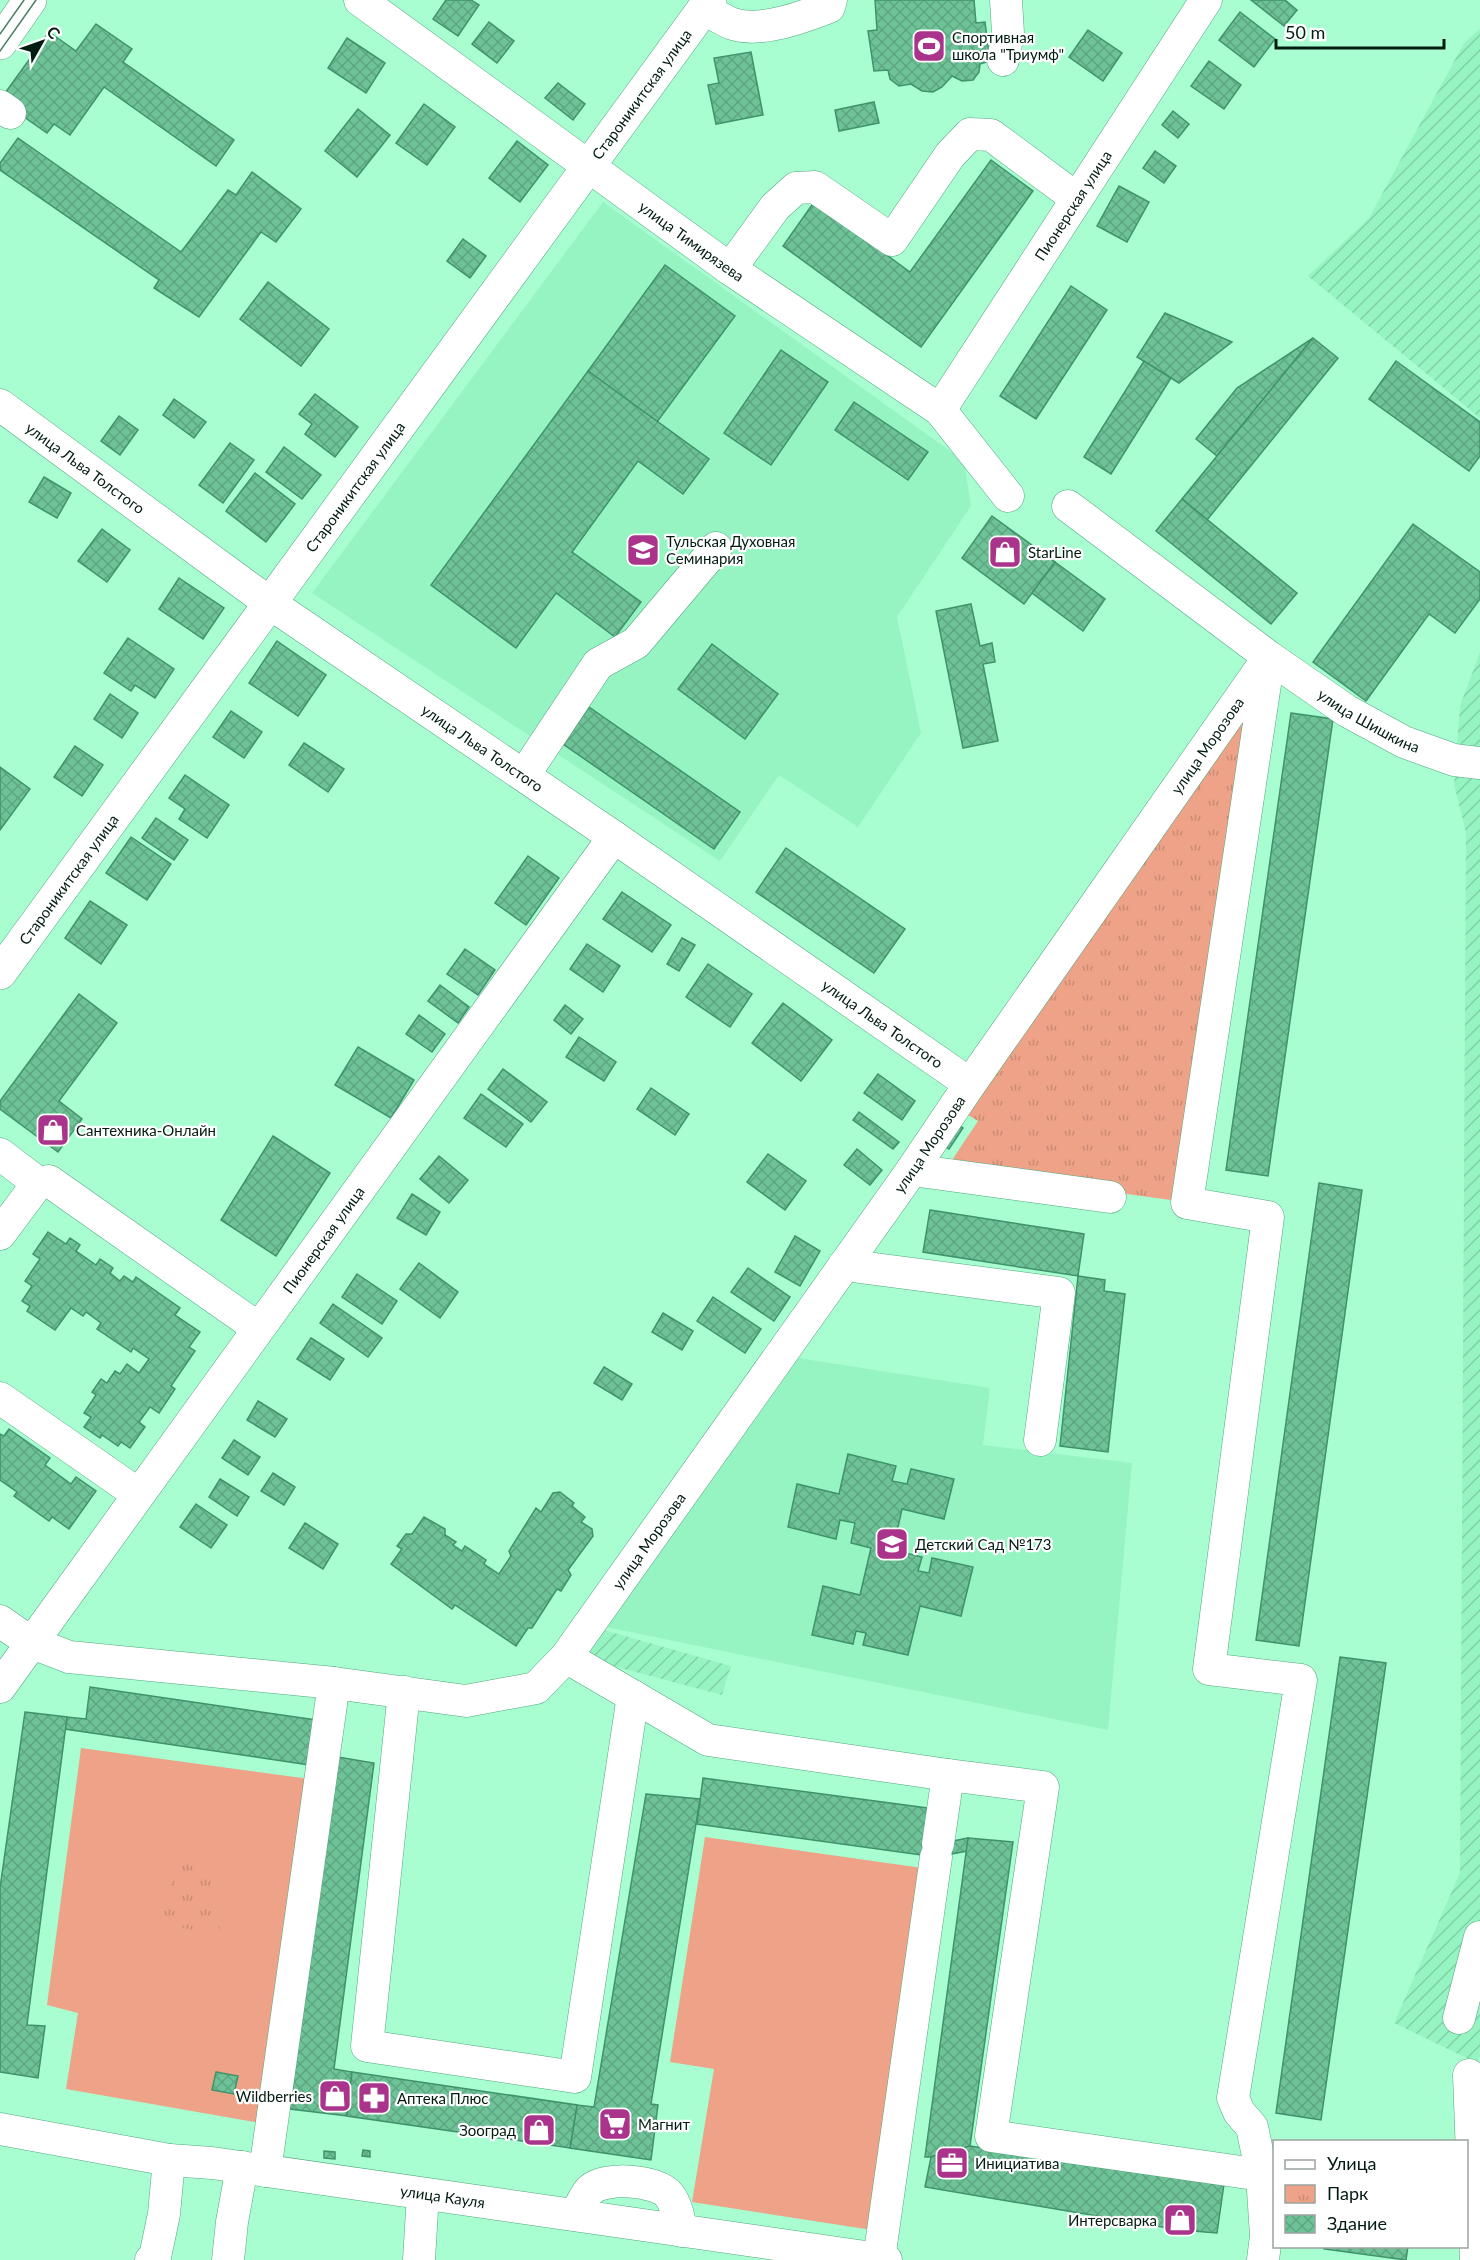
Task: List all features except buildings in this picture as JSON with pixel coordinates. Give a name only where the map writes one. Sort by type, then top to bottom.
[{"type":"main road","points":[[0,43],[30,0]]},
{"type":"main road","name":"Староникитская улица","points":[[0,973],[707,4]]},
{"type":"street","name":"улица Тимирязева","points":[[360,0],[730,269],[940,410],[1008,496]]},
{"type":"street","points":[[707,4],[734,24],[763,26],[798,19],[829,7],[831,0]]},
{"type":"street","points":[[1003,60],[1008,33],[1006,0]]},
{"type":"street","name":"Пионерская улица","points":[[940,410],[1206,0]]},
{"type":"street","points":[[730,269],[776,207],[796,188],[815,187],[891,240],[950,155],[970,134],[991,135],[1076,198]]},
{"type":"street","name":"улица Льва Толстого","points":[[0,405],[271,604],[524,775],[970,1084]]},
{"type":"street","name":"улица Шишкина","points":[[1068,506],[1269,657],[1347,711],[1404,742],[1454,760],[1480,763]]},
{"type":"street","points":[[524,775],[598,664],[636,643],[716,548]]},
{"type":"street","points":[[1263,2260],[1266,2236],[1262,2175],[1252,2127],[1239,2112],[1233,2098],[1301,1680],[1209,1669],[1268,1217],[1187,1203],[1269,657]]},
{"type":"street","name":"улица Морозова","points":[[0,1621],[30,1642],[69,1657],[334,1683],[466,1701],[536,1688],[566,1657],[912,1170],[1269,657]]},
{"type":"street","name":"Пионерская улица","points":[[0,1687],[30,1642],[614,837]]},
{"type":"street","points":[[0,1154],[38,1183]]},
{"type":"street","points":[[912,1170],[1110,1197]]},
{"type":"street","points":[[0,1234],[38,1183],[49,1181],[258,1328]]},
{"type":"street","points":[[844,1265],[1059,1293],[1040,1440]]},
{"type":"street","points":[[0,1398],[138,1494]]},
{"type":"street","points":[[566,1657],[708,1740],[1043,1787],[991,2136],[1262,2175]]},
{"type":"street","points":[[228,2260],[232,2222],[253,2169],[334,1683]]},
{"type":"street","points":[[404,1692],[367,2046],[574,2077],[633,1696]]},
{"type":"street","points":[[883,2259],[948,1775]]},
{"type":"street","points":[[1459,2018],[1480,1937]]},
{"type":"street","points":[[1468,2075],[1476,2260]]},
{"type":"street","name":"улица Кауля","points":[[1,2138],[170,2160],[212,2163],[883,2259]]},
{"type":"street","points":[[151,2260],[155,2257],[164,2214],[170,2160]]},
{"type":"street","points":[[419,2260],[423,2194]]},
{"type":"shaded area","points":[[1480,29],[1480,418],[1308,276],[1369,218],[1464,43]]},
{"type":"shaded area","name":"Тульская Духовная Семинария","points":[[603,202],[964,461],[971,506],[897,617],[921,733],[858,827],[779,775],[720,861],[312,593]]},
{"type":"shaded area","points":[[1480,652],[1480,2056],[1477,2063],[1394,2023],[1460,1873],[1466,833],[1454,784],[1460,706]]},
{"type":"shaded area","name":"Детский Сад №173","points":[[792,1357],[990,1388],[983,1445],[1132,1463],[1108,1730],[601,1626]]},
{"type":"shaded area","points":[[600,1629],[731,1666],[722,1695],[583,1658]]},
{"type":"green space","points":[[1252,695],[1178,1201],[946,1169],[978,1121],[963,1112]]},
{"type":"green space","points":[[81,1748],[310,1779],[261,2123],[66,2089],[78,2013],[47,2005]]},
{"type":"green space","points":[[705,1837],[922,1868],[872,2230],[692,2202],[714,2069],[670,2062]]},
{"type":"green space","points":[[181,1860],[214,1864],[220,1935],[158,1923]]},
{"type":"tram line","points":[[0,34],[24,0]]},
{"type":"tram line","points":[[0,51],[36,0]]},
{"type":"place","name":"Спортивная школа \"Триумф\"","points":[[929,46]]},
{"type":"place","name":"Тульская Духовная Семинария","points":[[643,550]]},
{"type":"place","name":"StarLine","points":[[1005,552]]},
{"type":"place","name":"Сантехника-Онлайн","points":[[53,1130]]},
{"type":"place","name":"Детский Сад №173","points":[[892,1544]]},
{"type":"place","name":"Wildberries","points":[[335,2096]]},
{"type":"place","name":"Аптека Плюс","points":[[374,2098]]},
{"type":"place","name":"Магнит","points":[[615,2124]]},
{"type":"place","name":"Зооград","points":[[539,2130]]},
{"type":"place","name":"Инициатива","points":[[952,2163]]},
{"type":"place","name":"Интерсварка","points":[[1180,2220]]}]
